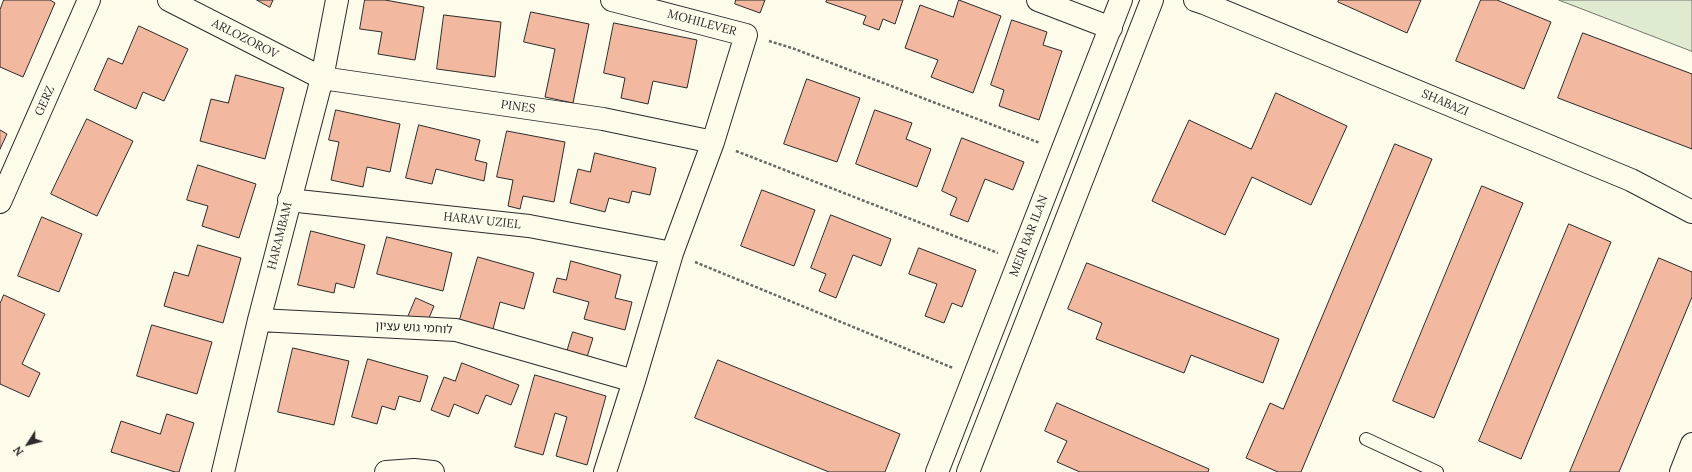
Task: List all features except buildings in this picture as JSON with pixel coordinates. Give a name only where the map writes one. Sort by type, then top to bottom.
[{"type":"street","name":"GERZ","points":[[0,202],[89,0]]},
{"type":"street","name":"ARLOZOROV","points":[[168,0],[322,78]]},
{"type":"street","name":"HARAMBAM","points":[[224,472],[259,320],[322,78],[337,0]]},
{"type":"street","name":"MOHILEVER","points":[[612,0],[746,35]]},
{"type":"street","points":[[1038,0],[1111,28]]},
{"type":"street","name":"MEIR BAR ILAN","points":[[937,472],[1121,0]]},
{"type":"street","points":[[968,472],[1152,0]]},
{"type":"street","name":"SHABAZI","points":[[1195,0],[1631,180],[1692,212]]},
{"type":"street","points":[[605,472],[672,253],[713,142],[746,35]]},
{"type":"street","name":"PINES","points":[[322,78],[603,119],[713,142]]},
{"type":"street","name":"HARAV UZIEL","points":[[290,200],[529,226],[672,253]]},
{"type":"street","name":"לוחמי גוש עציון","points":[[259,320],[456,330],[634,381]]},
{"type":"street","points":[[1681,472],[1692,444]]},
{"type":"street","points":[[386,472],[414,470],[432,472]]},
{"type":"lane","points":[[1366,439],[1437,472]]},
{"type":"path","points":[[746,35],[792,48],[1062,152]]},
{"type":"path","points":[[713,142],[1020,261]]},
{"type":"path","points":[[672,253],[974,376]]},
{"type":"green space","points":[[1559,0],[1692,0],[1692,51]]}]
